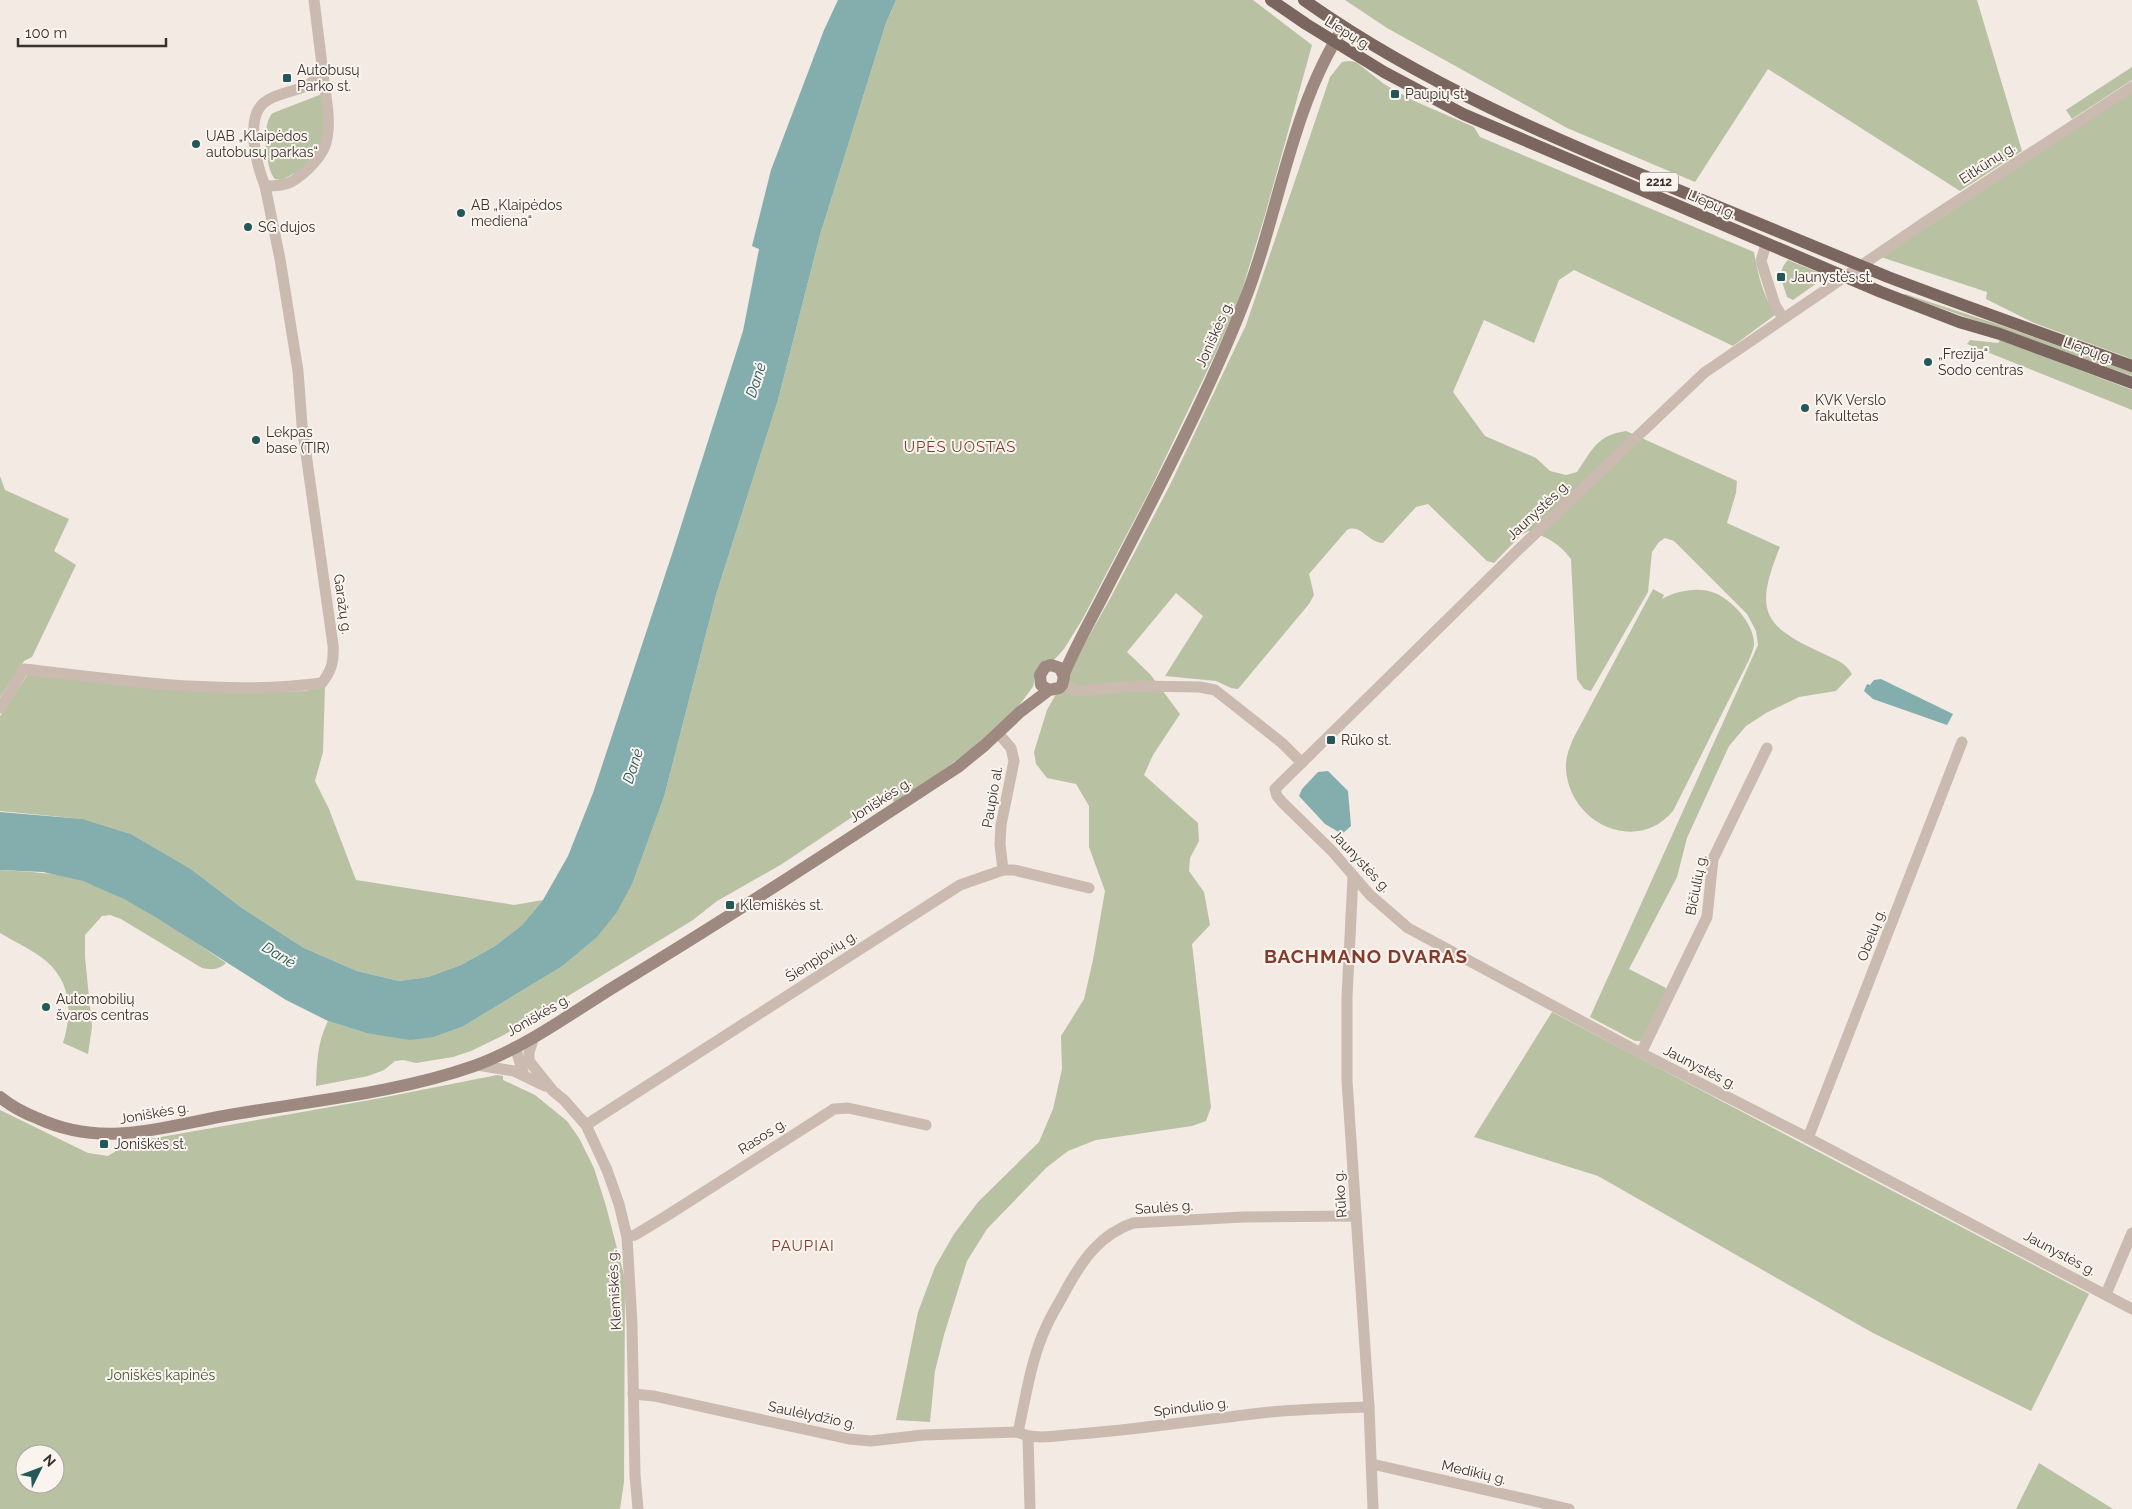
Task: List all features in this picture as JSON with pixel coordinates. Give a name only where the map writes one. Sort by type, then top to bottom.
[{"type":"main road","name":"Liepų g.","points":[[1271,0],[1334,42],[1384,72],[1463,114],[1844,276],[1959,322],[2000,334],[2132,383]]},
{"type":"main road","name":"Liepų g.","points":[[1304,0],[1343,28],[1461,94],[1562,142],[1860,265],[2132,366]]},
{"type":"main road","name":"Joniškės g.","points":[[1060,675],[1107,588],[1186,431],[1236,322],[1256,268],[1306,102],[1334,42],[1343,28]]},
{"type":"main road","points":[[1045,667],[1060,675],[1059,688],[1049,690],[1041,685],[1040,675],[1045,667]]},
{"type":"main road","name":"Joniškės g.","points":[[1020,712],[1040,680]]},
{"type":"main road","name":"Joniškės g.","points":[[0,1098],[53,1126],[87,1134],[114,1135],[272,1107],[384,1090],[436,1078],[477,1065],[534,1037],[760,896],[958,767],[1020,712],[1049,690]]},
{"type":"street","points":[[264,186],[282,185],[290,182],[312,165],[326,145],[328,121],[314,0]]},
{"type":"street","name":"Garažų g.","points":[[0,708],[24,669],[160,684],[247,688],[322,683],[331,671],[334,662],[333,645],[302,425],[298,371],[280,259],[264,186],[260,176],[253,129],[256,113],[265,102],[309,85],[323,73]]},
{"type":"street","name":"Eitkūnų g.","points":[[1860,265],[2132,86]]},
{"type":"street","points":[[1766,244],[1762,261],[1775,305],[1783,318]]},
{"type":"street","name":"Jaunystės g.","points":[[1860,265],[1704,373],[1518,550],[1275,789],[1277,796],[1332,851],[1370,895],[1408,928],[1641,1053],[1808,1138],[2132,1309]]},
{"type":"street","points":[[1060,675],[1078,691],[1136,686],[1200,687],[1215,690],[1282,743],[1302,762]]},
{"type":"street","name":"Paupio al.","points":[[998,733],[1011,748],[1014,761],[1002,824],[1000,844],[1003,870]]},
{"type":"street","name":"Obelų g.","points":[[1808,1138],[1962,742]]},
{"type":"street","name":"Bičiulių g.","points":[[1641,1053],[1707,916],[1713,859],[1766,748]]},
{"type":"street","name":"Šienpjovių g.","points":[[586,1125],[960,885],[1003,870],[1014,870],[1089,888]]},
{"type":"street","name":"Rūko g.","points":[[1353,877],[1347,997],[1346,1082],[1369,1407],[1373,1509]]},
{"type":"street","points":[[529,1061],[529,1052],[534,1037]]},
{"type":"street","points":[[515,1047],[518,1062],[524,1075]]},
{"type":"street","name":"Klemiškės g.","points":[[515,1047],[553,1091]]},
{"type":"street","name":"Klemiškės g.","points":[[477,1065],[514,1071],[553,1091],[564,1100],[586,1125],[607,1170],[619,1204],[627,1237],[632,1324],[635,1475],[638,1509]]},
{"type":"street","name":"Rasos g.","points":[[627,1237],[668,1215],[834,1109],[848,1108],[926,1125]]},
{"type":"street","name":"Saulės g.","points":[[1030,1509],[1023,1435],[1031,1374],[1046,1326],[1087,1255],[1107,1236],[1119,1228],[1134,1223],[1242,1217],[1356,1216]]},
{"type":"street","points":[[2106,1294],[2132,1233]]},
{"type":"street","name":"Saulėlydžio g.","points":[[633,1394],[654,1396],[848,1439],[871,1441],[923,1435],[1023,1435]]},
{"type":"street","name":"Spindulio g.","points":[[1023,1435],[1115,1431],[1311,1409],[1369,1407]]},
{"type":"street","name":"Medikių g.","points":[[1372,1464],[1569,1509]]},
{"type":"green space","points":[[896,0],[1253,0],[1312,45],[1265,215],[1239,300],[1149,492],[1082,620],[1064,649],[1054,660],[1044,661],[1036,673],[1032,688],[1003,722],[950,765],[894,802],[888,793],[782,864],[717,901],[693,920],[504,1035],[471,1051],[453,1057],[416,1063],[403,1060],[395,1061],[384,1070],[368,1076],[316,1086],[317,1061],[324,1029],[328,1021],[366,1033],[434,1037],[462,1027],[561,967],[633,882],[664,797],[716,595],[778,400],[820,235],[886,23]]},
{"type":"green space","points":[[1345,0],[1977,0],[2022,151],[1960,191],[1768,69],[1695,182],[1567,128],[1387,28]]},
{"type":"green space","points":[[1342,62],[1356,62],[1384,84],[1412,100],[1474,127],[1480,137],[1754,252],[1757,269],[1767,300],[1775,315],[1733,346],[1574,270],[1559,280],[1534,343],[1484,320],[1453,392],[1485,436],[1536,458],[1550,471],[1566,475],[1577,472],[1596,445],[1608,436],[1626,431],[1737,481],[1736,493],[1727,523],[1780,547],[1767,587],[1766,602],[1769,614],[1776,625],[1787,634],[1840,662],[1852,674],[1836,691],[1799,697],[1766,713],[1746,726],[1729,746],[1687,838],[1677,877],[1629,969],[1666,988],[1641,1041],[1635,1041],[1590,1017],[1758,645],[1756,631],[1747,614],[1674,541],[1665,538],[1659,542],[1652,552],[1648,592],[1591,691],[1584,689],[1577,679],[1571,559],[1566,553],[1552,541],[1529,531],[1521,535],[1494,563],[1487,561],[1428,504],[1416,507],[1383,543],[1373,540],[1356,529],[1347,530],[1309,574],[1314,595],[1309,604],[1238,689],[1216,681],[1165,676],[1203,616],[1176,593],[1127,652],[1150,674],[1180,714],[1153,755],[1144,775],[1198,823],[1199,841],[1190,858],[1189,871],[1204,892],[1210,925],[1192,944],[1211,1107],[1206,1121],[1192,1126],[1096,1140],[1068,1151],[1046,1168],[987,1229],[967,1261],[935,1371],[930,1422],[896,1420],[918,1312],[935,1267],[954,1234],[978,1202],[1039,1142],[1053,1109],[1062,1069],[1061,1036],[1084,999],[1093,960],[1105,891],[1089,847],[1089,806],[1076,784],[1047,778],[1036,764],[1034,752],[1047,710],[1111,597],[1170,485],[1246,325],[1330,77]]},
{"type":"green space","points":[[2132,67],[2132,80],[2072,119],[2066,110]]},
{"type":"green space","points":[[2132,92],[2132,359],[2034,323],[1986,299],[1987,292],[1881,257]]},
{"type":"green space","points":[[322,94],[325,140],[302,169],[282,180],[275,179],[269,166],[266,146],[269,118],[273,113]]},
{"type":"green space","points":[[1788,260],[1820,273],[1822,277],[1817,283],[1793,300],[1787,297],[1782,282],[1782,269]]},
{"type":"green space","points":[[1904,295],[1997,324],[2132,372],[2132,376]]},
{"type":"green space","points":[[1970,340],[1998,343],[2000,340],[2132,390],[2132,410],[1967,344]]},
{"type":"green space","points":[[0,476],[5,490],[69,519],[54,551],[76,565],[32,657],[24,661],[0,697]]},
{"type":"green space","points":[[1653,589],[1664,595],[1662,599],[1680,592],[1693,590],[1712,592],[1719,595],[1734,606],[1746,621],[1751,629],[1754,645],[1749,660],[1673,811],[1658,824],[1641,831],[1624,831],[1607,827],[1591,818],[1579,805],[1570,788],[1566,762],[1573,739]]},
{"type":"green space","points":[[28,674],[265,692],[305,691],[325,686],[323,752],[315,781],[329,809],[356,880],[514,905],[543,900],[522,925],[495,946],[461,965],[428,977],[399,981],[357,971],[304,948],[242,908],[191,869],[131,834],[83,819],[0,811],[0,716]]},
{"type":"green space","points":[[0,870],[63,876],[102,888],[139,907],[226,963],[215,969],[202,968],[121,919],[110,915],[102,916],[85,935],[85,957],[92,1027],[88,1054],[63,1043],[68,1021],[68,999],[61,979],[55,970],[35,953],[0,933]]},
{"type":"green space","points":[[1552,1012],[2089,1294],[2031,1411],[1873,1333],[1598,1176],[1474,1137]]},
{"type":"green space","name":"Joniškės kapinės","points":[[497,1075],[503,1076],[503,1080],[535,1095],[567,1121],[579,1138],[594,1168],[625,1279],[624,1482],[620,1509],[0,1509],[0,1110],[88,1153],[108,1156],[124,1146],[144,1140],[381,1098]]},
{"type":"green space","points":[[2039,1463],[2113,1509],[2016,1509]]},
{"type":"water","name":"Danė","points":[[838,0],[896,0],[886,23],[820,235],[778,400],[716,595],[664,797],[633,882],[617,912],[597,937],[561,967],[462,1027],[434,1037],[410,1040],[366,1033],[328,1021],[286,1000],[124,899],[83,881],[43,872],[0,870],[0,812],[83,819],[131,834],[191,869],[242,908],[304,948],[357,971],[399,981],[428,977],[461,965],[495,946],[522,925],[543,900],[568,856],[593,793],[743,331],[759,249],[752,246],[771,170],[824,30]]},
{"type":"water","points":[[1881,679],[1953,714],[1947,725],[1873,699],[1864,691],[1867,684],[1870,685],[1874,680]]},
{"type":"water","points":[[1328,771],[1348,791],[1351,826],[1342,834],[1325,824],[1299,796],[1302,789],[1318,772]]},
{"type":"place","name":"Autobusų Parko st.","points":[[287,78]]},
{"type":"place","name":"Paupių st.","points":[[1395,94]]},
{"type":"place","name":"UAB „Klaipėdos autobusų parkas“","points":[[196,144]]},
{"type":"place","name":"AB „Klaipėdos mediena“","points":[[461,213]]},
{"type":"place","name":"SG dujos","points":[[248,227]]},
{"type":"place","name":"Jaunystės st.","points":[[1781,277]]},
{"type":"place","name":"„Frezija“ Sodo centras","points":[[1928,362]]},
{"type":"place","name":"KVK Verslo fakultetas","points":[[1805,408]]},
{"type":"place","name":"Lekpas base (TIR)","points":[[256,440]]},
{"type":"place","name":"Rūko st.","points":[[1331,740]]},
{"type":"place","name":"Klemiškės st.","points":[[730,905]]},
{"type":"place","name":"Automobilių švaros centras","points":[[46,1007]]},
{"type":"place","name":"Joniškės st.","points":[[104,1144]]},
{"type":"district","name":"UPĖS UOSTAS","points":[[960,447]]},
{"type":"district","name":"BACHMANO DVARAS","points":[[1366,956]]},
{"type":"district","name":"PAUPIAI","points":[[803,1246]]}]
